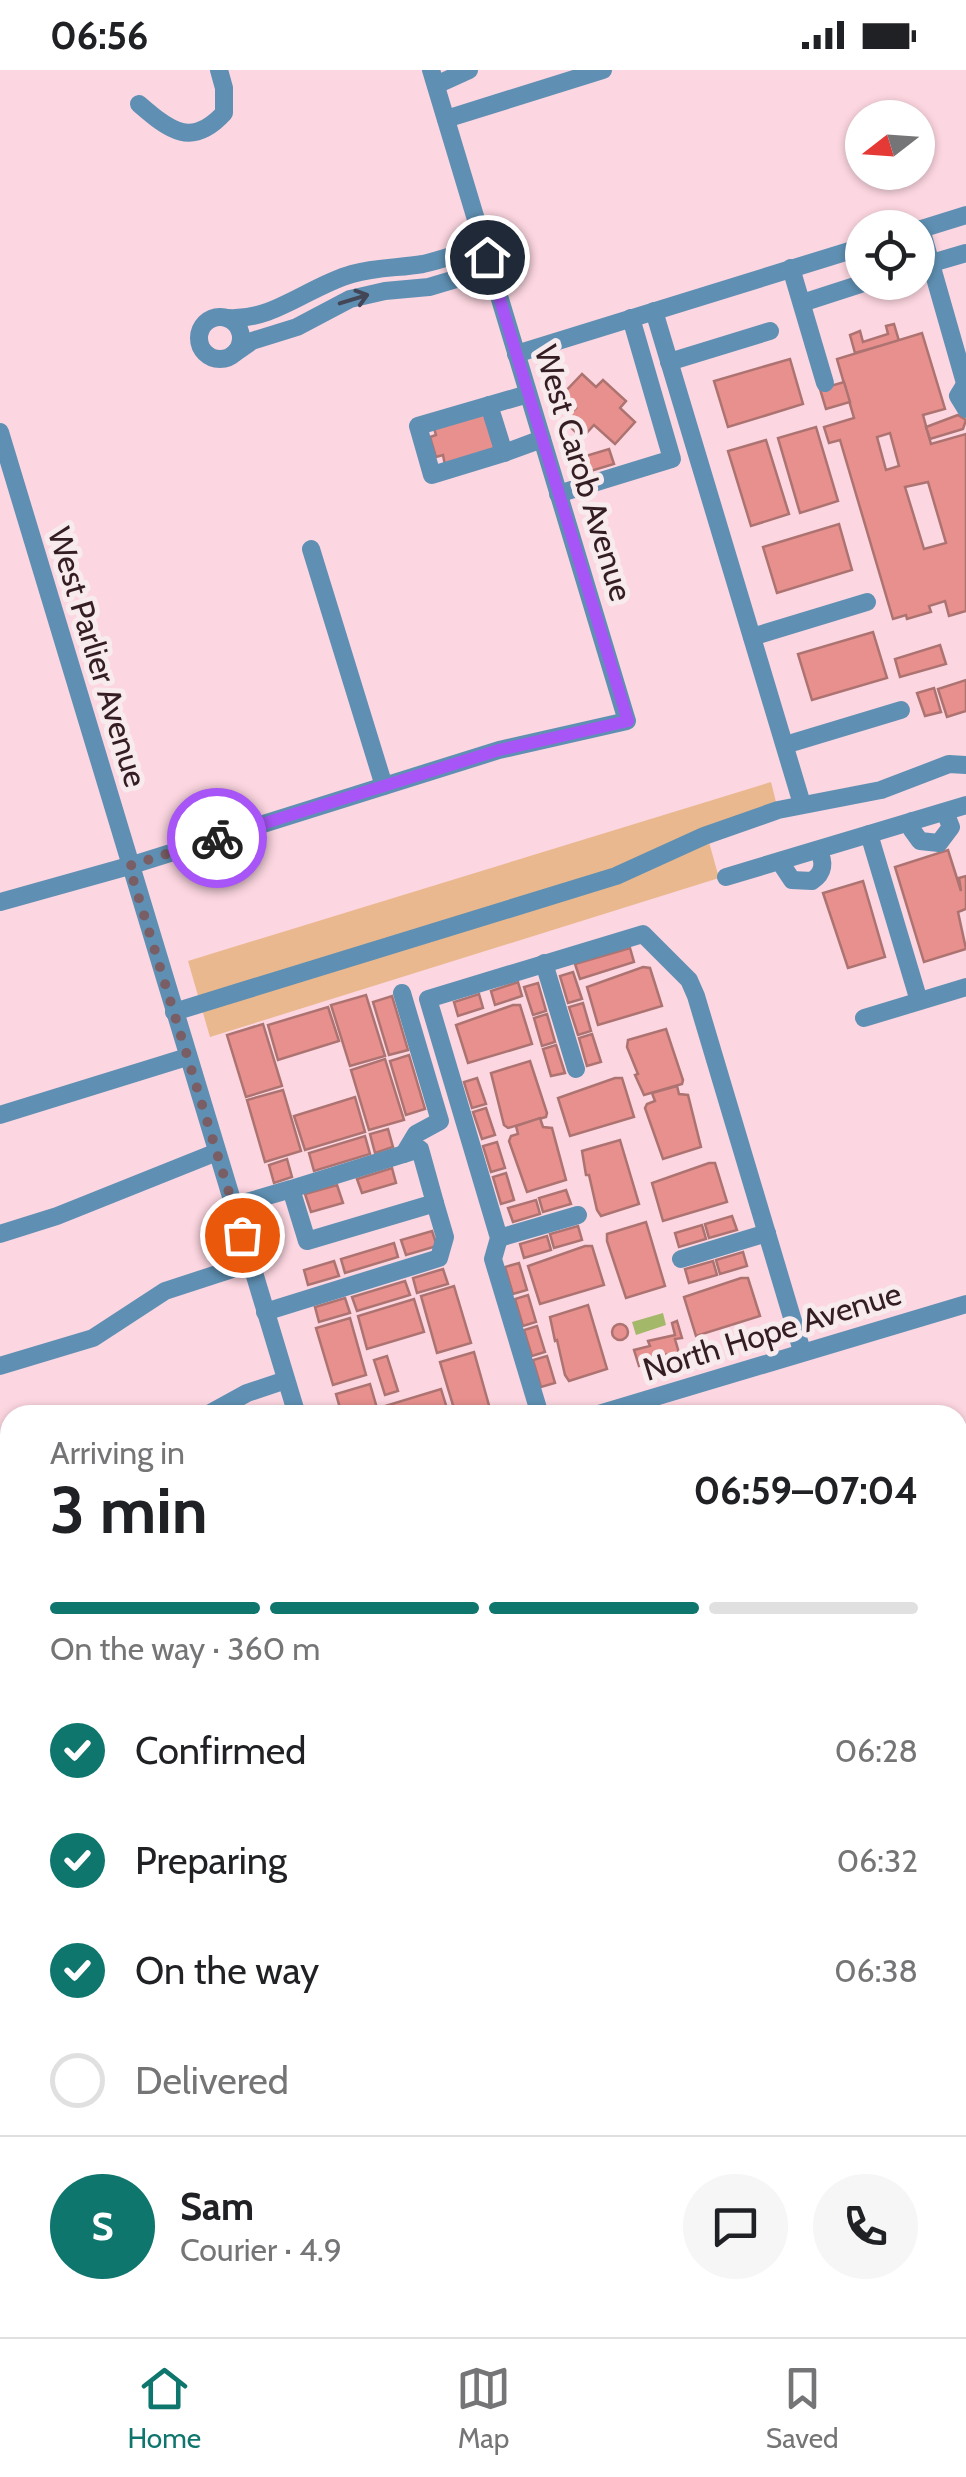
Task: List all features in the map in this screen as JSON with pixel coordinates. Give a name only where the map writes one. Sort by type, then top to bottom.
[{"type":"street","points":[[140,104],[164,126],[185,134],[209,130],[224,113],[224,88],[218,70]]},
{"type":"street","points":[[433,78],[469,70]]},
{"type":"street","points":[[446,119],[603,70]]},
{"type":"street","name":"West Carob Avenue","points":[[384,786],[499,750],[628,721],[516,354],[479,255],[433,78]]},
{"type":"street","points":[[935,225],[966,215]]},
{"type":"street","points":[[516,354],[845,252]]},
{"type":"street","points":[[935,262],[966,253]]},
{"type":"street","points":[[479,255],[476,273],[429,288],[392,290],[350,299],[252,341],[221,359],[207,354],[200,342],[202,327],[207,322],[268,312],[337,278],[391,266],[479,255]]},
{"type":"street","points":[[444,258],[452,281]]},
{"type":"street","points":[[391,266],[392,290]]},
{"type":"street","points":[[792,268],[825,384]]},
{"type":"street","points":[[802,302],[845,289]]},
{"type":"street","points":[[305,294],[318,315]]},
{"type":"street","points":[[935,296],[966,383],[958,396],[966,409]]},
{"type":"street","points":[[654,311],[802,804]]},
{"type":"street","points":[[268,312],[274,334]]},
{"type":"street","points":[[227,318],[241,333],[235,353]]},
{"type":"street","points":[[558,494],[672,460],[631,318]]},
{"type":"street","points":[[669,362],[770,331]]},
{"type":"street","points":[[528,394],[418,426],[432,475],[542,439]]},
{"type":"street","points":[[489,404],[504,454]]},
{"type":"street","name":"West Parlier Avenue","points":[[0,432],[294,1405]]},
{"type":"street","points":[[0,902],[384,786],[311,549]]},
{"type":"street","points":[[752,637],[867,602]]},
{"type":"street","points":[[784,746],[901,710]]},
{"type":"street","points":[[174,1012],[616,876],[732,824],[802,804],[880,790],[948,764],[966,765]]},
{"type":"street","points":[[726,877],[966,805]]},
{"type":"street","points":[[912,822],[912,830],[920,841],[940,843],[951,827],[945,812]]},
{"type":"street","points":[[869,834],[920,1002]]},
{"type":"street","points":[[784,860],[792,880],[812,882],[823,865],[818,850]]},
{"type":"street","points":[[537,1405],[493,1259],[499,1238],[428,999],[643,934],[689,980],[696,996],[802,1352]]},
{"type":"street","points":[[544,963],[576,1068]]},
{"type":"street","points":[[864,1018],[966,987]]},
{"type":"street","points":[[233,1206],[413,1146],[440,1121],[402,993]]},
{"type":"street","points":[[0,1115],[187,1057]]},
{"type":"street","points":[[265,1312],[439,1258],[445,1237],[413,1146]]},
{"type":"street","points":[[0,1234],[58,1216],[217,1152]]},
{"type":"street","points":[[291,1189],[307,1241],[434,1203]]},
{"type":"street","points":[[499,1238],[578,1215]]},
{"type":"street","points":[[681,1259],[767,1233]]},
{"type":"street","points":[[0,1366],[93,1338],[165,1290],[251,1264]]},
{"type":"street","name":"North Hope Avenue","points":[[629,1405],[966,1304]]},
{"type":"street","points":[[225,1405],[286,1380]]},
{"type":"shaded area","points":[[771,782],[778,810],[707,835],[719,878],[210,1037],[188,961]]},
{"type":"shaded area","points":[[663,1313],[666,1325],[636,1335],[632,1322]]},
{"type":"building","points":[[894,324],[899,341],[855,353],[850,335],[860,331],[863,342],[888,334],[886,326]]},
{"type":"building","points":[[922,333],[945,409],[923,415],[931,444],[966,434],[966,611],[949,616],[945,601],[929,606],[931,612],[893,619],[840,440],[829,443],[824,427],[854,418],[837,359]],"holes":[[[890,433],[899,466],[886,470],[877,437]],[[928,482],[946,543],[924,549],[905,487]]]},
{"type":"building","points":[[790,359],[803,404],[728,427],[714,381]]},
{"type":"building","points":[[582,374],[596,387],[603,380],[626,401],[620,408],[635,422],[615,444],[594,425],[582,438],[564,421],[576,408],[562,395]]},
{"type":"building","points":[[844,382],[850,402],[826,409],[820,389]]},
{"type":"building","points":[[484,410],[495,450],[445,465],[443,455],[436,457],[430,437],[436,435],[433,425]]},
{"type":"building","points":[[958,415],[966,420],[963,429],[930,439],[926,427]]},
{"type":"building","points":[[816,427],[838,501],[800,513],[778,438]]},
{"type":"building","points":[[766,440],[789,514],[751,526],[728,451]]},
{"type":"building","points":[[609,449],[614,464],[584,473],[579,458]]},
{"type":"building","points":[[839,524],[852,570],[777,593],[763,547]]},
{"type":"building","points":[[873,632],[887,678],[812,700],[798,654]]},
{"type":"building","points":[[940,645],[946,664],[900,677],[895,659]]},
{"type":"building","points":[[966,680],[966,711],[947,717],[938,689]]},
{"type":"building","points":[[934,688],[941,712],[925,716],[917,693]]},
{"type":"building","points":[[948,850],[961,891],[959,878],[966,876],[966,909],[958,912],[966,949],[924,962],[895,867]]},
{"type":"building","points":[[863,881],[885,957],[848,968],[823,893]]},
{"type":"building","points":[[630,948],[634,962],[580,979],[575,964]]},
{"type":"building","points":[[650,968],[662,1006],[598,1025],[587,987]]},
{"type":"building","points":[[573,972],[582,999],[568,1003],[560,976]]},
{"type":"building","points":[[518,982],[522,996],[495,1005],[491,991]]},
{"type":"building","points":[[538,983],[546,1011],[533,1015],[524,987]]},
{"type":"building","points":[[479,994],[483,1008],[458,1016],[454,1002]]},
{"type":"building","points":[[366,995],[385,1056],[350,1066],[331,1005]]},
{"type":"building","points":[[392,996],[408,1050],[389,1055],[373,1002]]},
{"type":"building","points":[[583,1003],[591,1031],[578,1035],[569,1007]]},
{"type":"building","points":[[520,1005],[532,1044],[468,1063],[456,1025]]},
{"type":"building","points":[[328,1007],[339,1041],[278,1060],[268,1025]]},
{"type":"building","points":[[547,1014],[555,1042],[542,1046],[534,1018]]},
{"type":"building","points":[[263,1024],[282,1086],[246,1097],[227,1035]]},
{"type":"building","points":[[666,1029],[682,1084],[644,1095],[635,1075],[638,1074],[628,1040]]},
{"type":"building","points":[[592,1034],[601,1062],[587,1066],[579,1038]]},
{"type":"building","points":[[556,1045],[565,1073],[551,1076],[543,1049]]},
{"type":"building","points":[[409,1055],[425,1109],[406,1115],[390,1061]]},
{"type":"building","points":[[385,1059],[404,1120],[369,1130],[351,1070]]},
{"type":"building","points":[[530,1061],[546,1117],[508,1128],[491,1073]]},
{"type":"building","points":[[477,1078],[486,1104],[472,1108],[464,1082]]},
{"type":"building","points":[[622,1078],[634,1117],[570,1136],[558,1098]]},
{"type":"building","points":[[677,1086],[679,1094],[688,1095],[701,1147],[663,1159],[645,1108],[655,1101],[652,1093]]},
{"type":"building","points":[[283,1090],[301,1151],[265,1162],[247,1100]]},
{"type":"building","points":[[355,1097],[365,1132],[305,1150],[294,1116]]},
{"type":"building","points":[[486,1108],[495,1135],[482,1139],[473,1112]]},
{"type":"building","points":[[540,1118],[543,1127],[552,1128],[566,1180],[527,1192],[509,1141],[518,1134],[516,1126]]},
{"type":"building","points":[[388,1129],[393,1147],[375,1153],[370,1134]]},
{"type":"building","points":[[365,1136],[370,1154],[314,1171],[309,1153]]},
{"type":"building","points":[[620,1140],[639,1204],[601,1216],[582,1151]]},
{"type":"building","points":[[497,1142],[505,1168],[491,1172],[483,1146]]},
{"type":"building","points":[[287,1159],[292,1177],[274,1183],[269,1165]]},
{"type":"building","points":[[715,1163],[727,1202],[663,1221],[652,1183]]},
{"type":"building","points":[[392,1168],[396,1183],[362,1193],[357,1179]]},
{"type":"building","points":[[506,1173],[514,1200],[501,1204],[493,1177]]},
{"type":"building","points":[[337,1185],[343,1203],[311,1212],[305,1194]]},
{"type":"building","points":[[566,1190],[571,1204],[543,1212],[539,1198]]},
{"type":"building","points":[[536,1200],[540,1214],[513,1222],[508,1208]]},
{"type":"building","points":[[732,1216],[737,1230],[709,1238],[705,1224]]},
{"type":"building","points":[[646,1222],[665,1286],[626,1298],[607,1234]]},
{"type":"building","points":[[702,1225],[706,1239],[679,1247],[675,1233]]},
{"type":"building","points":[[578,1226],[582,1240],[554,1248],[550,1234]]},
{"type":"building","points":[[432,1231],[437,1246],[406,1255],[401,1240]]},
{"type":"building","points":[[547,1236],[551,1250],[524,1258],[520,1244]]},
{"type":"building","points":[[394,1243],[398,1257],[345,1273],[341,1259]]},
{"type":"building","points":[[592,1246],[604,1285],[540,1304],[528,1266]]},
{"type":"building","points":[[743,1252],[747,1266],[720,1274],[716,1260]]},
{"type":"building","points":[[334,1261],[339,1276],[308,1285],[304,1270]]},
{"type":"building","points":[[713,1261],[717,1275],[689,1283],[685,1269]]},
{"type":"building","points":[[519,1263],[527,1290],[513,1294],[505,1267]]},
{"type":"building","points":[[443,1269],[448,1284],[417,1293],[413,1278]]},
{"type":"building","points":[[748,1278],[760,1316],[696,1336],[684,1297]]},
{"type":"building","points":[[405,1281],[410,1295],[357,1311],[352,1297]]},
{"type":"building","points":[[454,1286],[471,1343],[437,1353],[421,1296]]},
{"type":"building","points":[[528,1295],[536,1322],[523,1326],[515,1299]]},
{"type":"building","points":[[345,1298],[350,1313],[319,1322],[315,1307]]},
{"type":"building","points":[[414,1299],[424,1332],[367,1349],[358,1316]]},
{"type":"building","points":[[588,1305],[607,1369],[569,1381],[550,1317]]},
{"type":"building","points":[[350,1318],[366,1375],[333,1385],[316,1328]]},
{"type":"building","points":[[677,1321],[682,1338],[675,1339],[679,1353],[662,1355],[663,1358],[647,1360],[639,1366],[634,1350],[650,1346],[648,1341],[675,1335],[672,1323]]},
{"type":"building","points":[[620,1324],[628,1332],[620,1340],[612,1332]]},
{"type":"building","points":[[537,1326],[545,1352],[532,1356],[524,1330]]},
{"type":"building","points":[[474,1352],[489,1405],[453,1405],[440,1362]]},
{"type":"building","points":[[387,1356],[398,1391],[385,1395],[374,1360]]},
{"type":"building","points":[[547,1356],[555,1383],[541,1387],[533,1360]]},
{"type":"building","points":[[370,1384],[376,1405],[339,1405],[336,1394]]},
{"type":"building","points":[[441,1389],[446,1405],[388,1405]]},
{"type":"way so far","points":[[217,838],[129,866],[242,1235]]},
{"type":"route","points":[[217,838],[499,750],[628,721],[487,257]]}]
